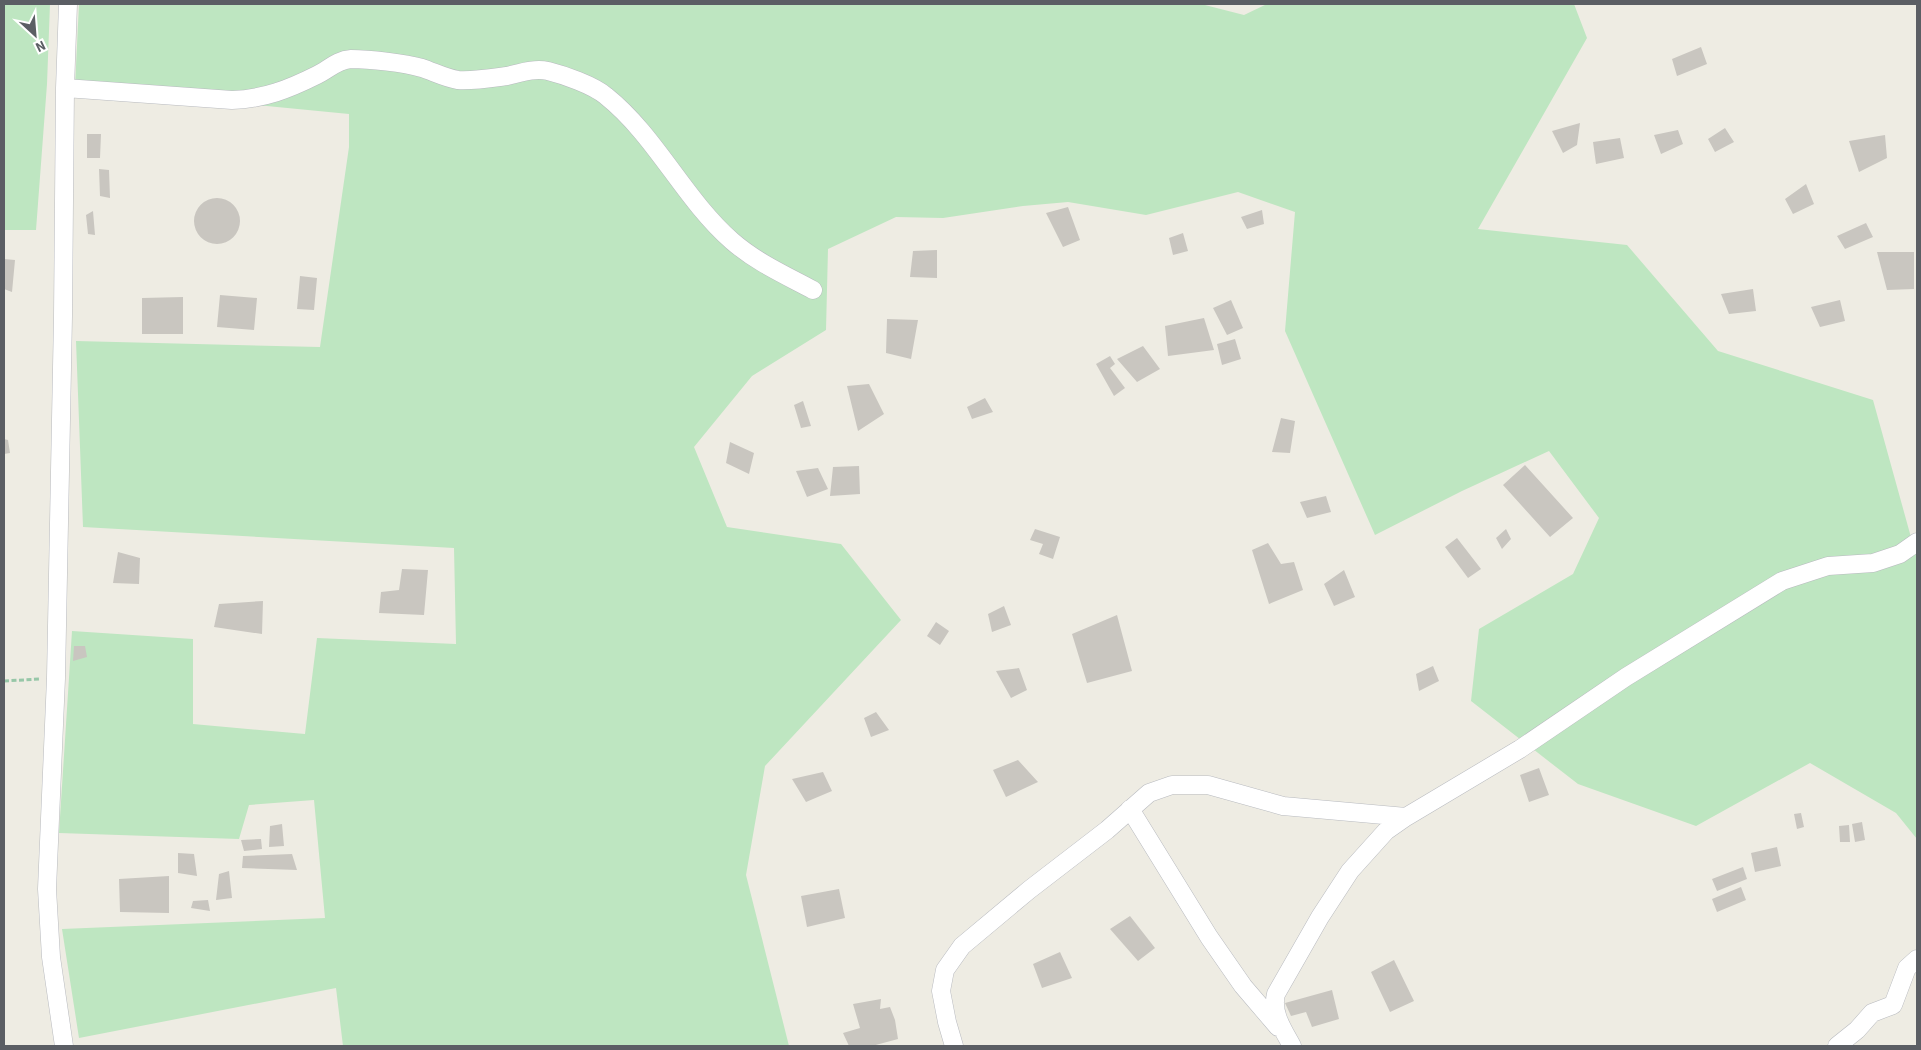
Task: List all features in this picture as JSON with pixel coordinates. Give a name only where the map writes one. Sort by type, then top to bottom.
[{"type":"street","points":[[64,1046],[51,957],[47,888],[56,678],[65,88],[68,4]]},
{"type":"street","points":[[65,88],[253,100],[320,74],[334,63],[349,59],[421,68],[443,77],[458,80],[506,76],[530,70],[546,70],[573,79],[605,95],[631,120],[705,214],[732,241],[764,265],[813,290]]},
{"type":"street","points":[[1290,1041],[1275,1009],[1276,994],[1320,917],[1350,871],[1386,831],[1406,817],[1520,749],[1626,677],[1782,581],[1828,566],[1873,563],[1900,554],[1917,542]]},
{"type":"street","points":[[954,1046],[941,991],[945,970],[962,946],[1029,890],[1107,830],[1149,793],[1172,785],[1208,786],[1283,806],[1406,817]]},
{"type":"street","points":[[1130,809],[1214,945],[1242,986],[1290,1041]]},
{"type":"street","points":[[1837,1046],[1857,1030],[1872,1012],[1893,1005],[1907,968],[1917,959]]},
{"type":"path","points":[[4,681],[56,678]]},
{"type":"green space","points":[[4,4],[50,4],[47,84],[36,230],[4,230]]},
{"type":"green space","points":[[79,4],[1201,4],[1244,15],[1267,4],[1574,4],[1587,38],[1478,229],[1627,245],[1718,351],[1873,400],[1917,559],[1917,839],[1896,813],[1810,763],[1696,826],[1578,784],[1471,701],[1479,629],[1573,574],[1599,518],[1549,451],[1462,491],[1375,535],[1285,331],[1295,212],[1238,192],[1146,215],[1068,202],[1023,206],[943,218],[896,217],[828,249],[826,330],[752,376],[694,447],[727,527],[841,544],[901,620],[765,766],[746,875],[789,1046],[343,1046],[336,988],[79,1038],[62,929],[325,918],[314,800],[249,805],[239,839],[59,833],[72,631],[193,639],[193,724],[305,734],[317,638],[456,644],[454,548],[83,527],[76,341],[320,347],[349,147],[349,114],[75,87]]},
{"type":"building","points":[[1701,47],[1707,64],[1677,76],[1672,59]]},
{"type":"building","points":[[1580,123],[1577,145],[1563,153],[1552,131]]},
{"type":"building","points":[[1725,128],[1734,142],[1715,152],[1708,139]]},
{"type":"building","points":[[1678,130],[1683,144],[1661,154],[1654,135]]},
{"type":"building","points":[[87,134],[101,134],[100,158],[87,158]]},
{"type":"building","points":[[1885,135],[1887,158],[1859,172],[1849,141]]},
{"type":"building","points":[[1620,138],[1624,158],[1596,164],[1593,142]]},
{"type":"building","points":[[99,169],[109,170],[110,198],[100,196]]},
{"type":"building","points":[[1806,184],[1814,204],[1793,214],[1785,199]]},
{"type":"building","points":[[212,198],[222,198],[236,208],[240,221],[236,234],[230,240],[222,244],[212,244],[198,234],[194,226],[194,216],[204,202]]},
{"type":"building","points":[[1068,207],[1080,240],[1063,247],[1046,213]]},
{"type":"building","points":[[1262,210],[1264,224],[1247,229],[1241,217]]},
{"type":"building","points":[[93,211],[95,235],[88,234],[86,215]]},
{"type":"building","points":[[1866,223],[1873,237],[1845,249],[1837,236]]},
{"type":"building","points":[[1183,233],[1188,251],[1173,255],[1169,238]]},
{"type":"building","points":[[937,250],[937,278],[910,277],[913,251]]},
{"type":"building","points":[[1877,252],[1914,252],[1914,289],[1887,290]]},
{"type":"building","points":[[4,259],[15,260],[12,292],[4,289]]},
{"type":"building","points":[[300,276],[317,278],[314,310],[297,309]]},
{"type":"building","points":[[1753,289],[1756,311],[1729,314],[1721,294]]},
{"type":"building","points":[[220,295],[257,298],[254,330],[217,327]]},
{"type":"building","points":[[183,297],[183,334],[142,334],[142,298]]},
{"type":"building","points":[[1231,300],[1243,328],[1227,335],[1213,308]]},
{"type":"building","points":[[1840,300],[1845,321],[1820,327],[1811,307]]},
{"type":"building","points":[[1204,318],[1214,350],[1168,356],[1165,326]]},
{"type":"building","points":[[887,319],[918,320],[911,359],[886,353]]},
{"type":"building","points":[[1235,339],[1241,359],[1222,365],[1217,344]]},
{"type":"building","points":[[1143,346],[1160,369],[1137,382],[1117,359]]},
{"type":"building","points":[[1110,356],[1115,364],[1110,368],[1125,388],[1114,396],[1096,364]]},
{"type":"building","points":[[869,384],[884,414],[858,431],[847,386]]},
{"type":"building","points":[[985,398],[993,412],[972,419],[967,407]]},
{"type":"building","points":[[803,401],[811,426],[801,428],[794,405]]},
{"type":"building","points":[[1281,418],[1295,421],[1290,453],[1272,452]]},
{"type":"building","points":[[4,439],[8,440],[10,453],[4,454]]},
{"type":"building","points":[[730,442],[754,453],[749,474],[726,463]]},
{"type":"building","points":[[1525,465],[1573,518],[1550,537],[1503,485]]},
{"type":"building","points":[[859,466],[860,494],[830,496],[833,467]]},
{"type":"building","points":[[818,468],[828,489],[807,497],[796,471]]},
{"type":"building","points":[[1326,496],[1331,512],[1307,518],[1300,502]]},
{"type":"building","points":[[1035,529],[1060,537],[1053,559],[1039,554],[1043,544],[1030,540]]},
{"type":"building","points":[[1506,529],[1511,539],[1502,549],[1496,538]]},
{"type":"building","points":[[1457,538],[1481,569],[1468,578],[1445,547]]},
{"type":"building","points":[[1268,543],[1281,564],[1294,562],[1303,590],[1269,604],[1252,550]]},
{"type":"building","points":[[118,552],[140,558],[139,584],[113,583]]},
{"type":"building","points":[[402,569],[428,570],[424,615],[379,613],[381,592],[399,590]]},
{"type":"building","points":[[1344,570],[1355,597],[1334,606],[1324,584]]},
{"type":"building","points":[[263,601],[262,634],[214,627],[219,604]]},
{"type":"building","points":[[1004,606],[1011,625],[992,632],[988,614]]},
{"type":"building","points":[[1117,615],[1132,671],[1087,683],[1072,634]]},
{"type":"building","points":[[936,622],[949,631],[940,645],[927,636]]},
{"type":"building","points":[[74,646],[85,646],[87,657],[73,661]]},
{"type":"building","points":[[1433,666],[1439,681],[1419,691],[1416,674]]},
{"type":"building","points":[[1019,668],[1027,690],[1011,698],[996,671]]},
{"type":"building","points":[[876,712],[889,730],[871,737],[864,718]]},
{"type":"building","points":[[1018,760],[1038,782],[1006,797],[993,770]]},
{"type":"building","points":[[1539,768],[1549,795],[1529,802],[1520,775]]},
{"type":"building","points":[[823,772],[832,791],[806,802],[792,779]]},
{"type":"building","points":[[1801,813],[1804,827],[1797,829],[1794,814]]},
{"type":"building","points":[[1862,822],[1865,840],[1855,842],[1852,824]]},
{"type":"building","points":[[282,824],[284,846],[269,847],[270,826]]},
{"type":"building","points":[[1849,825],[1850,842],[1840,842],[1839,826]]},
{"type":"building","points":[[261,839],[262,849],[244,851],[241,840]]},
{"type":"building","points":[[1777,847],[1781,866],[1755,872],[1751,853]]},
{"type":"building","points":[[178,853],[194,854],[197,876],[178,873]]},
{"type":"building","points":[[292,854],[297,870],[242,868],[243,856]]},
{"type":"building","points":[[1743,867],[1747,879],[1717,891],[1712,879]]},
{"type":"building","points":[[229,871],[232,898],[216,900],[219,874]]},
{"type":"building","points":[[169,876],[169,913],[120,912],[119,879]]},
{"type":"building","points":[[1741,887],[1746,900],[1717,912],[1712,899]]},
{"type":"building","points":[[839,889],[845,918],[807,927],[801,896]]},
{"type":"building","points":[[208,900],[210,911],[191,908],[193,901]]},
{"type":"building","points":[[1130,916],[1155,948],[1138,961],[1110,929]]},
{"type":"building","points":[[1060,952],[1072,978],[1042,988],[1033,964]]},
{"type":"building","points":[[1394,960],[1414,1001],[1390,1012],[1371,972]]},
{"type":"building","points":[[1332,990],[1339,1019],[1312,1027],[1306,1012],[1291,1016],[1285,1003]]},
{"type":"building","points":[[881,999],[880,1009],[890,1007],[895,1020],[898,1039],[872,1046],[849,1046],[843,1033],[860,1028],[853,1004]]}]
